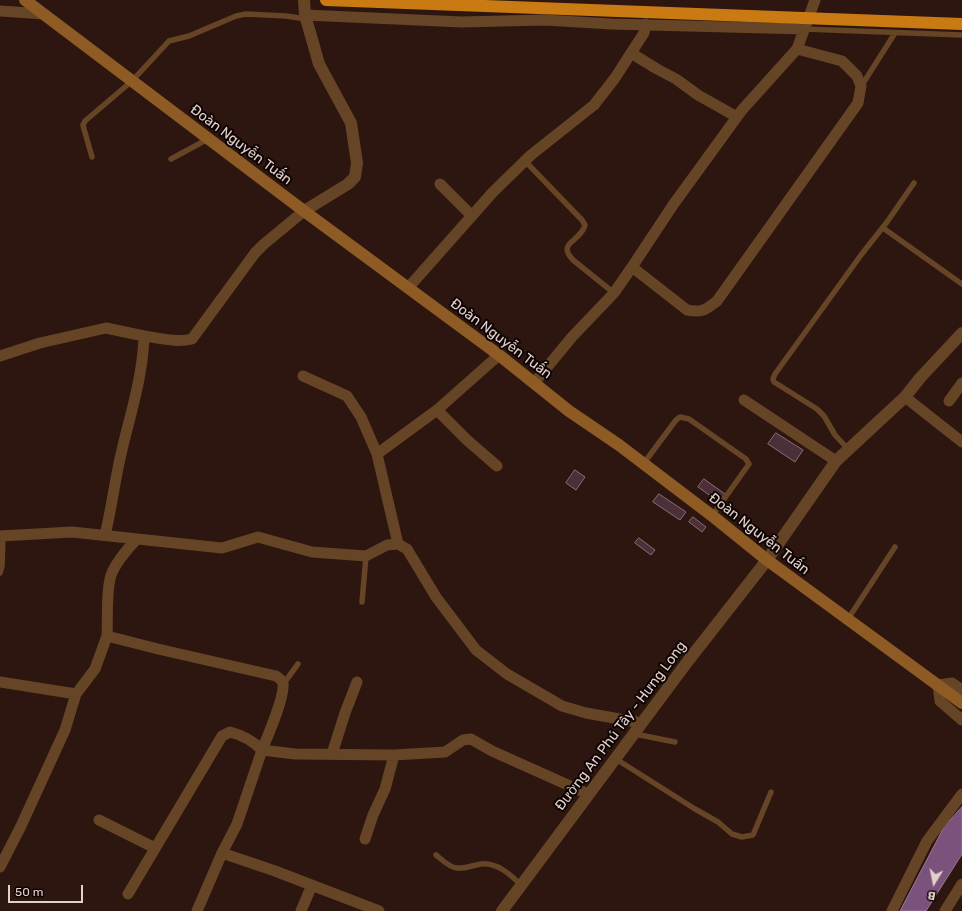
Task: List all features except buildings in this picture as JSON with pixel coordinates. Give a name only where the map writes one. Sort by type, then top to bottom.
[{"type":"highway","points":[[326,0],[962,24]]},
{"type":"main road","name":"Đoàn Nguyễn Tuấn","points":[[25,0],[304,211],[499,355],[569,410],[644,464],[767,560],[938,685],[961,698]]},
{"type":"street","points":[[0,356],[40,343],[106,328],[144,336],[182,341],[194,337],[255,253],[264,244],[304,211],[348,184],[355,177],[356,154],[351,123],[319,64],[305,17],[304,0]]},
{"type":"street","points":[[534,382],[572,337],[614,294],[673,205],[737,117],[797,49],[815,0]]},
{"type":"street","points":[[0,11],[44,14]]},
{"type":"street","points":[[305,17],[462,22],[545,20],[804,29]]},
{"type":"street","points":[[408,288],[493,192],[526,161],[594,105],[615,78],[644,33],[646,24]]},
{"type":"street","points":[[632,266],[687,310],[698,312],[717,301],[858,103],[862,86],[857,76],[842,61],[797,49]]},
{"type":"street","points":[[631,53],[656,69],[676,79],[698,95],[737,117]]},
{"type":"street","points":[[440,184],[472,216]]},
{"type":"street","name":"Đường An Phú Tây - Hưng Long","points":[[502,911],[688,661],[767,560],[836,461],[905,397],[920,378],[962,333]]},
{"type":"street","points":[[105,535],[121,452],[139,381],[144,349],[144,336]]},
{"type":"street","points":[[377,454],[437,410],[499,355]]},
{"type":"street","points":[[303,376],[347,396],[362,416],[377,454],[398,544]]},
{"type":"street","points":[[949,401],[962,383]]},
{"type":"street","points":[[905,397],[962,442]]},
{"type":"street","points":[[744,400],[836,461]]},
{"type":"street","points":[[437,410],[467,440],[497,466]]},
{"type":"street","points":[[2,536],[72,532],[222,548],[258,537],[312,552],[366,556],[387,545],[398,544],[407,549],[436,597],[476,650],[507,674],[562,706],[586,713],[642,723]]},
{"type":"street","points":[[0,867],[66,730],[76,694],[95,670],[107,636],[110,577],[122,557],[136,540]]},
{"type":"street","points":[[107,636],[276,676],[282,682],[282,696],[237,824],[222,853],[197,911]]},
{"type":"street","points":[[0,682],[76,694]]},
{"type":"street","points":[[332,754],[357,682]]},
{"type":"street","points":[[938,685],[940,701],[962,720]]},
{"type":"street","points":[[128,894],[222,736],[230,732],[239,734],[257,744],[262,750],[295,754],[394,755],[445,752],[463,740],[471,739],[492,751],[588,794]]},
{"type":"street","points":[[365,839],[373,815],[385,789],[394,755]]},
{"type":"street","points":[[892,911],[927,841],[962,794]]},
{"type":"street","points":[[99,820],[155,848]]},
{"type":"street","points":[[222,853],[275,871],[379,911]]},
{"type":"street","points":[[945,911],[962,884]]},
{"type":"street","points":[[301,911],[312,885]]},
{"type":"lane","points":[[92,157],[83,125],[84,121],[132,81],[169,41],[189,36],[236,16],[246,14],[305,17]]},
{"type":"lane","points":[[804,29],[962,35]]},
{"type":"lane","points":[[862,86],[895,33]]},
{"type":"lane","points":[[171,159],[208,138]]},
{"type":"lane","points":[[526,161],[585,225],[584,231],[568,244],[566,250],[567,254],[614,294]]},
{"type":"lane","points":[[849,449],[834,435],[824,416],[817,409],[774,382],[773,379],[775,374],[830,297],[883,228],[914,184]]},
{"type":"lane","points":[[883,228],[962,284]]},
{"type":"lane","points":[[644,464],[676,420],[680,417],[689,419],[746,459],[749,464],[711,516]]},
{"type":"lane","points":[[0,573],[2,566],[2,536]]},
{"type":"lane","points":[[848,618],[895,547]]},
{"type":"lane","points":[[362,602],[366,556]]},
{"type":"lane","points":[[282,682],[287,679],[298,664]]},
{"type":"lane","points":[[634,734],[675,742]]},
{"type":"lane","points":[[616,759],[718,822],[732,834],[742,837],[753,835],[772,792]]},
{"type":"lane","points":[[436,855],[455,868],[482,864],[494,866],[508,873],[521,885]]},
{"type":"shaded area","points":[[962,807],[962,854],[926,911],[900,911],[944,827]]}]
